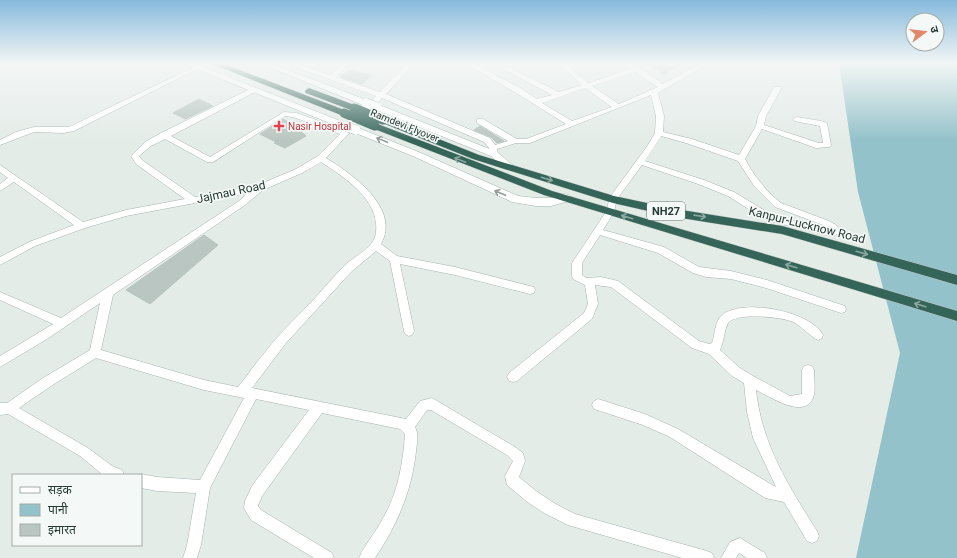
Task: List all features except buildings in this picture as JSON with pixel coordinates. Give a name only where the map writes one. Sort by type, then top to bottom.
[{"type":"highway","name":"Ramdevi Flyover","points":[[286,89],[510,168]]},
{"type":"highway","name":"Ramdevi Flyover","points":[[297,89],[520,183],[565,198]]},
{"type":"highway","name":"Kanpur-Lucknow Road","points":[[510,168],[614,199],[675,213],[782,230],[957,280]]},
{"type":"highway","name":"NH27","points":[[565,198],[957,316]]},
{"type":"main road","points":[[330,89],[494,151],[510,168]]},
{"type":"main road","points":[[255,90],[349,129],[418,155],[516,199],[536,202],[551,202],[565,198]]},
{"type":"street","points":[[0,143],[29,131],[42,129],[58,132],[71,130],[154,89]]},
{"type":"street","points":[[363,89],[487,140],[494,151],[515,141],[527,141],[547,135],[571,124],[618,108],[658,89]]},
{"type":"street","name":"Jajmau Road","points":[[0,261],[32,244],[82,226],[126,213],[260,188],[299,171],[321,158],[386,89]]},
{"type":"street","points":[[515,89],[571,124]]},
{"type":"street","points":[[546,89],[558,95]]},
{"type":"street","points":[[537,102],[577,89]]},
{"type":"street","points":[[591,89],[618,108]]},
{"type":"street","points":[[741,159],[760,126],[762,116],[777,89]]},
{"type":"street","points":[[193,200],[139,162],[134,156],[148,144],[164,135],[255,90]]},
{"type":"street","points":[[654,92],[660,116],[659,134],[614,199],[610,212],[577,262],[577,276],[582,282],[590,283],[600,281],[614,284],[687,339],[704,348],[716,347],[719,342],[724,320],[730,315],[740,312],[781,314],[792,317],[802,322],[818,335]]},
{"type":"street","points":[[164,135],[210,160],[284,114],[294,115],[349,129]]},
{"type":"street","points":[[760,126],[819,146],[827,145],[824,125],[821,123],[797,119]]},
{"type":"street","points":[[480,121],[515,141]]},
{"type":"street","points":[[640,162],[701,182],[731,194],[769,218],[830,233],[836,232],[833,227],[826,223],[778,205],[772,200],[745,167],[741,159],[689,141],[659,134]]},
{"type":"street","points":[[190,558],[194,546],[204,487],[247,393],[269,356],[299,321],[351,266],[376,246],[381,232],[381,220],[376,209],[358,184],[321,158]]},
{"type":"street","points":[[0,168],[82,226]]},
{"type":"street","points":[[0,188],[13,178]]},
{"type":"street","points":[[0,362],[62,323],[242,203],[260,188]]},
{"type":"street","points":[[597,231],[661,250],[696,270],[706,273],[736,276],[768,284],[841,309]]},
{"type":"street","points":[[376,246],[394,259],[455,271],[530,290]]},
{"type":"street","points":[[394,259],[409,331]]},
{"type":"street","points":[[513,378],[588,316],[592,304],[590,283]]},
{"type":"street","points":[[108,292],[95,353],[5,408],[86,453],[108,472],[114,474]]},
{"type":"street","points":[[0,296],[62,323]]},
{"type":"street","points":[[711,348],[736,372],[789,400],[804,401],[808,396],[808,370]]},
{"type":"street","points":[[95,353],[204,385],[403,424],[407,427],[411,432],[411,436],[403,486],[395,510],[382,534],[366,558]]},
{"type":"street","points":[[749,380],[755,422],[762,443],[786,496],[812,536]]},
{"type":"street","points":[[407,427],[424,405],[432,404],[511,451],[518,457],[519,461],[512,476],[512,480],[531,496],[549,508],[573,520],[707,558]]},
{"type":"street","points":[[598,405],[645,420],[674,433],[770,493],[786,496]]},
{"type":"street","points":[[319,407],[257,491],[252,501],[251,508],[256,515],[327,558]]},
{"type":"street","points":[[142,481],[157,484],[204,487]]},
{"type":"street","points":[[728,558],[735,547],[740,545],[760,558]]},
{"type":"water","points":[[843,89],[957,89],[957,558],[856,558],[900,353],[858,192]]},
{"type":"place","name":"Nasir Hospital","points":[[279,126]]}]
